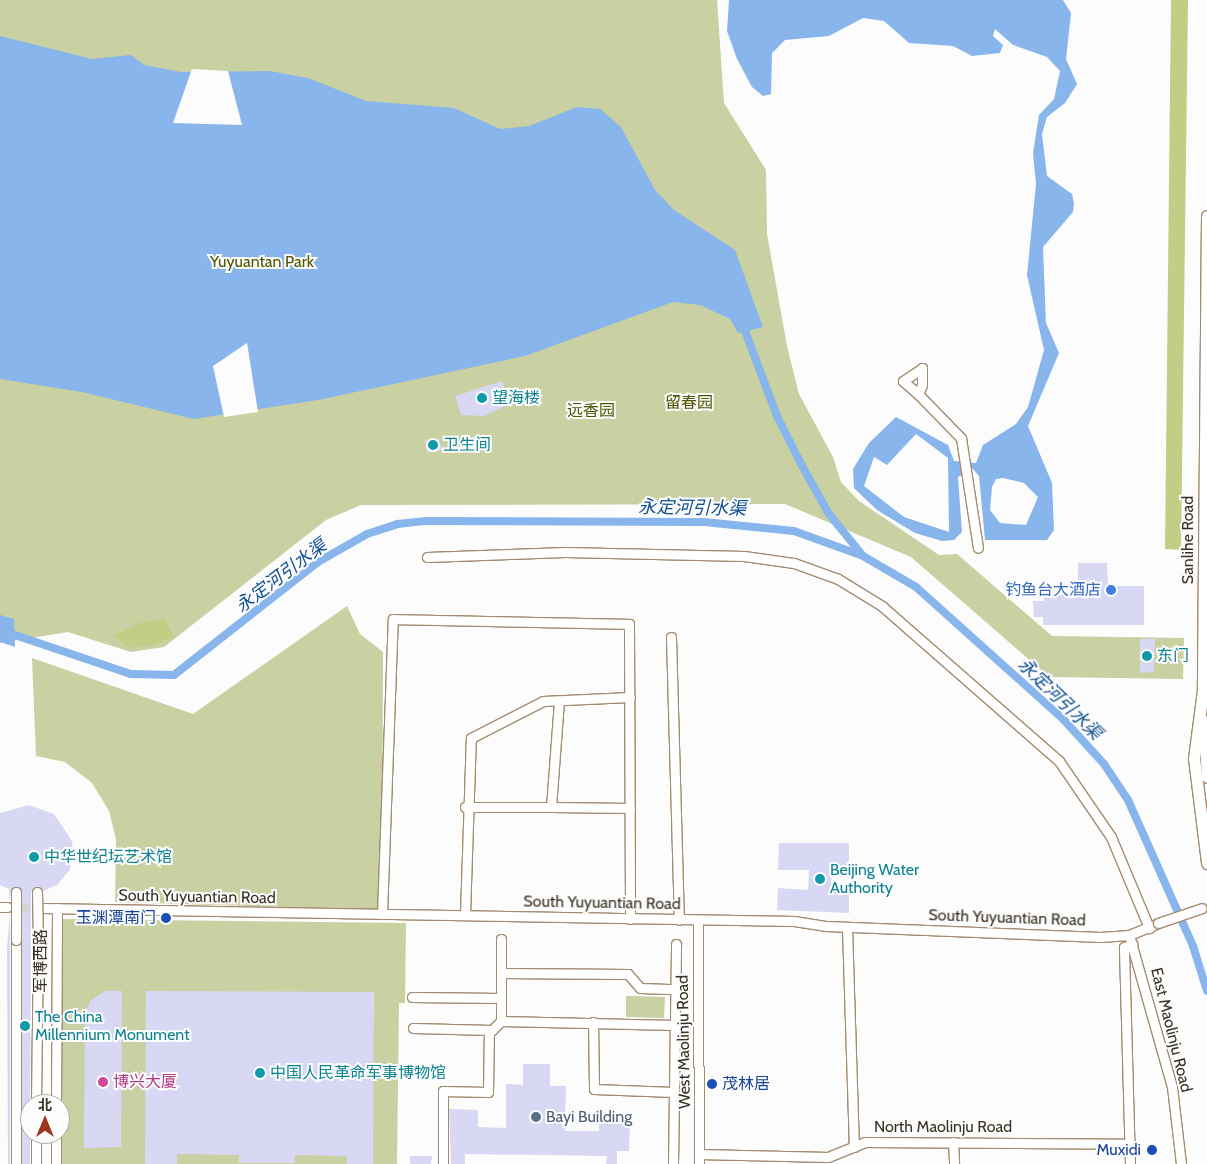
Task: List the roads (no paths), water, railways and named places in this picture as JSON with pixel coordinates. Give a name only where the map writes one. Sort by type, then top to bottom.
[{"type":"main road","name":"Sanlihe Road","points":[[1207,216],[1206,561],[1203,690],[1194,758],[1207,863]]},
{"type":"main road","points":[[1203,690],[1207,777]]},
{"type":"main road","points":[[1206,758],[1207,743]]},
{"type":"street","points":[[918,394],[961,438],[978,548]]},
{"type":"street","points":[[427,556],[565,552],[744,556],[794,563],[838,578],[882,606],[1058,761],[1111,837],[1149,928]]},
{"type":"street","points":[[382,914],[393,619],[629,624],[630,919]]},
{"type":"street","points":[[671,637],[679,920]]},
{"type":"street","points":[[465,915],[465,807],[472,738],[543,701],[630,697]]},
{"type":"street","points":[[551,807],[560,701]]},
{"type":"street","points":[[465,807],[630,808]]},
{"type":"street","points":[[16,892],[16,1164]]},
{"type":"street","points":[[36,1094],[37,892]]},
{"type":"street","name":"South Yuyuantian Road","points":[[42,908],[698,920],[847,927],[1129,934],[1204,907]]},
{"type":"street","name":"军博西路","points":[[56,1094],[57,908]]},
{"type":"street","name":"West Maolinju Road","points":[[698,920],[700,1164]]},
{"type":"street","points":[[847,927],[854,1147]]},
{"type":"street","name":"East Maolinju Road","points":[[1129,934],[1172,1087],[1181,1164]]},
{"type":"street","points":[[501,939],[501,1021]]},
{"type":"street","points":[[673,1164],[676,944]]},
{"type":"street","points":[[1130,1164],[1124,947],[1133,944]]},
{"type":"street","points":[[501,973],[628,974],[640,988],[676,989]]},
{"type":"street","points":[[412,997],[501,998]]},
{"type":"street","points":[[413,1028],[489,1030],[501,1021],[675,1024]]},
{"type":"street","points":[[593,1022],[594,1089],[674,1092]]},
{"type":"street","points":[[443,1164],[443,1091],[488,1092],[489,1030]]},
{"type":"street","name":"North Maolinju Road","points":[[699,1154],[828,1157],[865,1142],[1130,1144]]},
{"type":"street","points":[[953,1142],[954,1164]]},
{"type":"street","points":[[36,1144],[36,1164]]},
{"type":"street","points":[[56,1144],[56,1164]]},
{"type":"water","points":[[729,0],[1063,0],[1071,13],[1066,59],[1077,84],[1065,103],[1047,117],[1042,134],[1047,176],[1072,194],[1074,203],[1073,212],[1043,247],[1046,323],[1059,353],[1028,426],[1052,483],[1054,530],[1047,540],[985,540],[979,476],[973,469],[958,477],[962,532],[954,540],[942,541],[915,533],[877,510],[854,488],[853,469],[869,443],[896,417],[948,445],[954,461],[976,463],[983,445],[1016,424],[1028,407],[1044,350],[1027,275],[1036,184],[1033,153],[1039,115],[1054,99],[1060,71],[1047,57],[1013,45],[995,29],[993,36],[1003,45],[1000,53],[972,56],[953,46],[909,43],[884,21],[863,18],[829,36],[785,40],[772,53],[771,94],[763,96],[752,87],[737,59],[727,31]],"holes":[[[916,434],[948,458],[949,532],[904,517],[864,486],[874,457],[887,465]],[[1003,478],[1024,483],[1038,497],[1026,525],[1000,523],[990,510],[992,487],[996,479]]]},
{"type":"water","points":[[0,36],[92,59],[131,55],[144,65],[181,72],[270,71],[308,78],[366,101],[454,108],[500,129],[529,126],[577,107],[600,109],[621,127],[655,190],[674,210],[735,250],[763,327],[738,333],[730,319],[700,305],[673,302],[525,356],[318,400],[194,419],[82,392],[0,379]]},
{"type":"water","points":[[0,615],[14,619],[15,647],[0,642]]},
{"type":"waterway","points":[[745,331],[777,416],[801,464],[829,514],[863,556]]},
{"type":"waterway","name":"永定河引水渠","points":[[0,630],[131,674],[174,675],[318,562],[367,534],[397,524],[427,521],[704,522],[794,531],[863,556],[916,587],[1064,720],[1104,764],[1128,800],[1193,946],[1207,991]]},
{"type":"tunnel","points":[[7,907],[42,908]]},
{"type":"place","name":"望海楼","points":[[482,398]]},
{"type":"place","name":"卫生间","points":[[433,445]]},
{"type":"place","name":"钓鱼台大酒店","points":[[1111,590]]},
{"type":"place","name":"东门","points":[[1147,656]]},
{"type":"place","name":"中华世纪坛艺术馆","points":[[34,857]]},
{"type":"place","name":"Beijing Water Authority","points":[[820,879]]},
{"type":"place","name":"玉渊潭南门","points":[[166,918]]},
{"type":"place","name":"The China Millennium Monument","points":[[25,1026]]},
{"type":"place","name":"中国人民革命军事博物馆","points":[[260,1073]]},
{"type":"place","name":"博兴大厦","points":[[103,1082]]},
{"type":"place","name":"茂林居","points":[[712,1084]]},
{"type":"place","name":"Bayi Building","points":[[536,1117]]},
{"type":"place","name":"Muxidi","points":[[1152,1150]]},
{"type":"park label","name":"Yuyuantan Park","points":[[262,262]]},
{"type":"park label","name":"留春园","points":[[689,403]]},
{"type":"park label","name":"远香园","points":[[591,411]]}]
